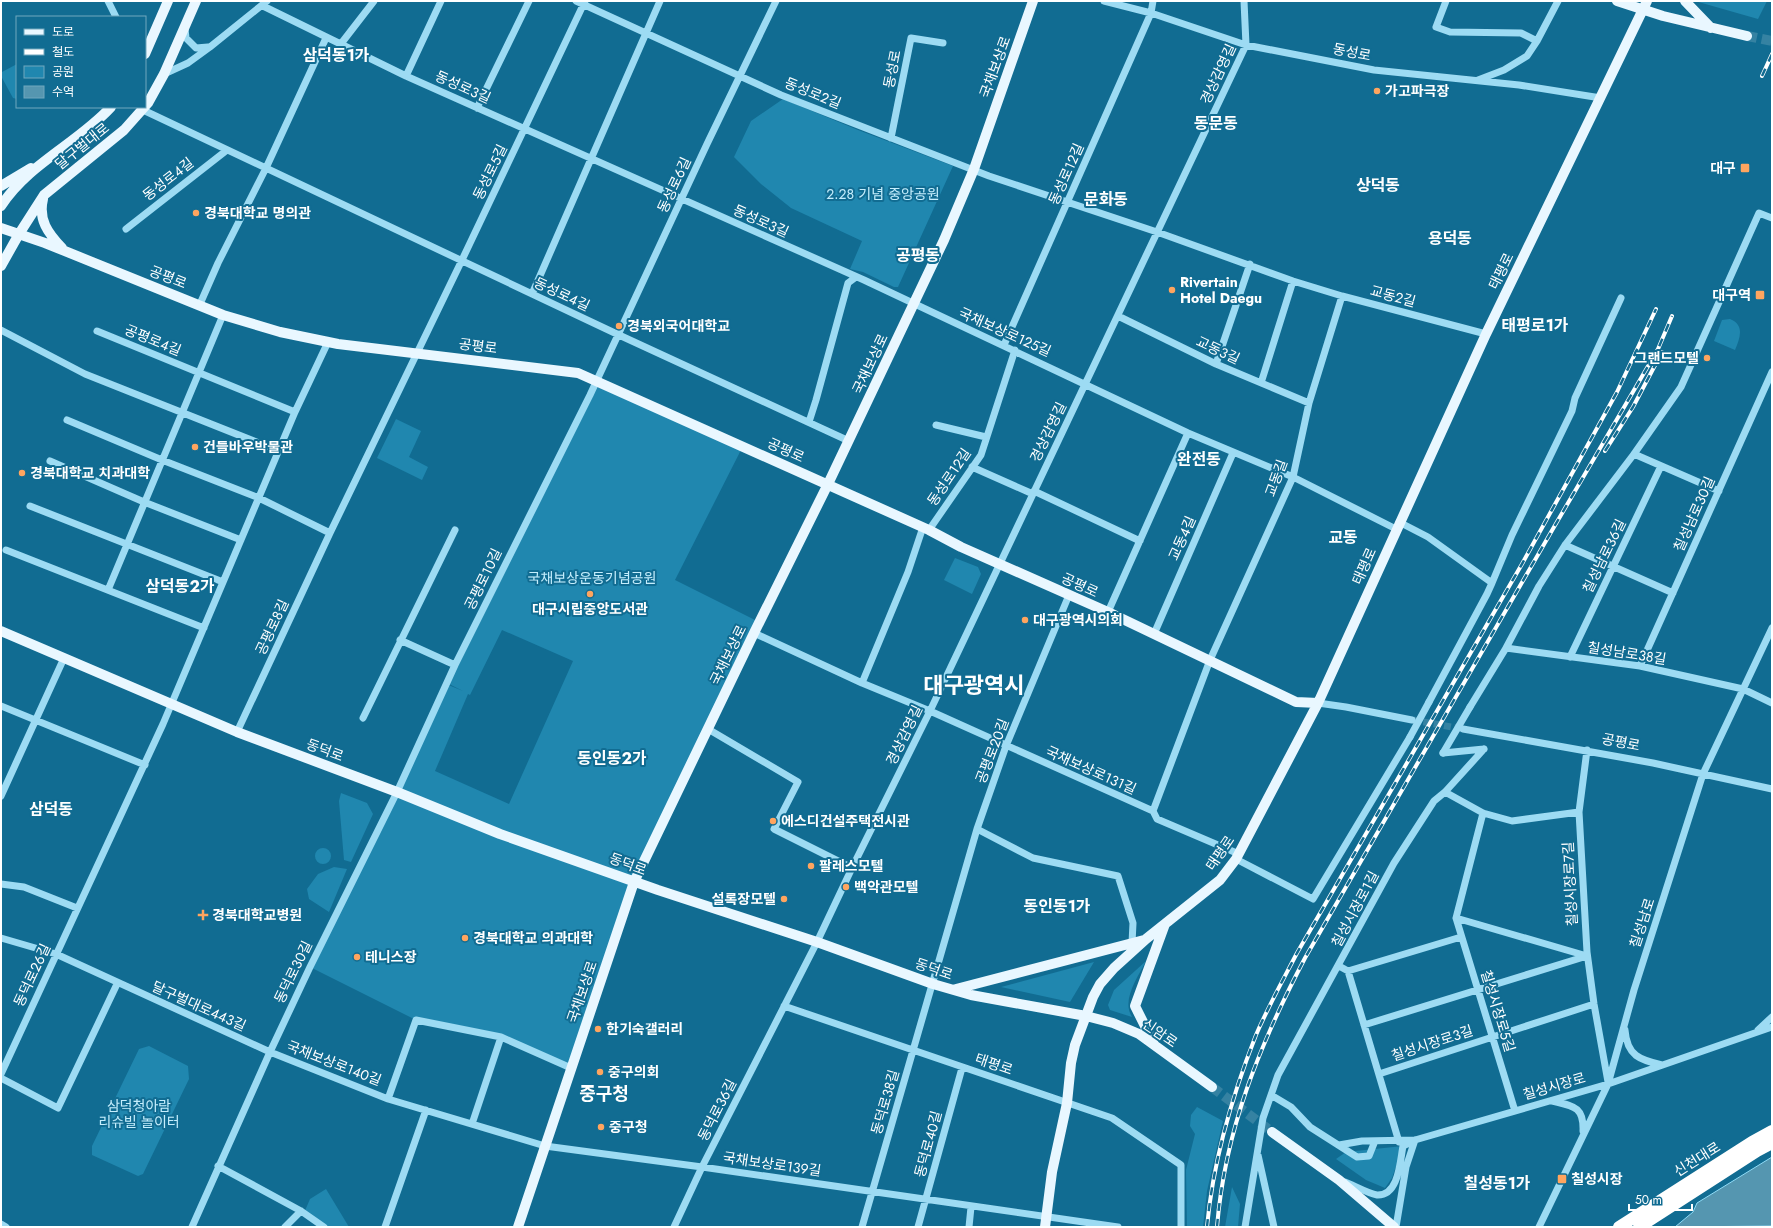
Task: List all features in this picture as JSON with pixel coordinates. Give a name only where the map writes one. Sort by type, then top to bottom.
[{"type":"highway","name":"신천대로","points":[[1619,1227],[1745,1146],[1772,1131]]},
{"type":"highway","name":"신천대로","points":[[1639,1227],[1757,1151],[1772,1143]]},
{"type":"main road","points":[[146,52],[168,1]]},
{"type":"main road","name":"달구벌대로","points":[[146,105],[164,74],[196,1]]},
{"type":"main road","name":"국채보상로","points":[[518,1227],[634,882],[754,632],[849,441],[944,240],[974,169],[1033,1]]},
{"type":"main road","points":[[1617,1],[1644,5],[1711,28],[1747,36]]},
{"type":"main road","points":[[1685,1],[1711,28]]},
{"type":"main road","name":"태평로","points":[[1046,1222],[1052,1172],[1066,1103],[1071,1063],[1075,1044],[1093,997],[1100,984],[1114,968],[1146,939],[1220,880],[1237,856],[1318,703],[1486,334],[1601,98],[1644,5]]},
{"type":"main road","name":"달구벌대로","points":[[1,206],[9,194],[50,157],[110,108]]},
{"type":"main road","name":"달구벌대로","points":[[1,266],[44,195],[124,130],[143,110]]},
{"type":"main road","points":[[1,186],[50,157]]},
{"type":"main road","points":[[44,195],[41,208],[44,224],[51,236],[66,252]]},
{"type":"main road","name":"공평로","points":[[1,228],[200,304],[223,315],[280,332],[328,342],[578,373],[597,380],[828,484],[926,529],[961,547],[1108,612],[1296,702],[1318,703]]},
{"type":"main road","name":"동덕로","points":[[1,631],[237,732],[397,792],[500,834],[634,882],[817,942],[933,984],[971,995],[1086,1016]]},
{"type":"main road","points":[[1155,1046],[1135,1006],[1165,924]]},
{"type":"main road","points":[[954,990],[980,985],[1146,939]]},
{"type":"main road","name":"신암로","points":[[1086,1016],[1113,1023],[1139,1034],[1212,1087]]},
{"type":"main road","points":[[1272,1132],[1339,1180],[1395,1227]]},
{"type":"street","points":[[108,1],[116,16]]},
{"type":"street","points":[[340,45],[374,1]]},
{"type":"street","points":[[406,76],[441,1]]},
{"type":"street","points":[[478,108],[529,1]]},
{"type":"street","points":[[532,294],[660,1]]},
{"type":"street","name":"동성로6길","points":[[597,380],[776,1]]},
{"type":"street","name":"동성로","points":[[1104,1],[1151,13],[1246,45],[1374,70],[1519,85],[1601,98]]},
{"type":"street","name":"동성로12길","points":[[1004,345],[1151,13],[1153,1]]},
{"type":"street","name":"경상감영길","points":[[817,942],[930,711],[999,564],[1086,385],[1246,45],[1244,1]]},
{"type":"street","points":[[1446,1],[1436,27],[1450,32],[1521,33],[1537,41]]},
{"type":"street","points":[[1477,81],[1504,70],[1527,56],[1537,41],[1558,1]]},
{"type":"street","name":"동성로2길","points":[[582,2],[740,77],[796,101],[989,176],[1068,203]]},
{"type":"street","name":"동성로5길","points":[[416,352],[525,128],[582,2]]},
{"type":"street","points":[[164,74],[188,62],[210,47],[265,3]]},
{"type":"street","name":"동성로3길","points":[[265,3],[326,38],[406,76],[525,128],[913,304]]},
{"type":"street","points":[[184,28],[186,38],[196,48],[210,47]]},
{"type":"street","points":[[200,304],[218,263],[266,168],[326,38]]},
{"type":"street","name":"동성로","points":[[891,138],[911,38],[943,43]]},
{"type":"street","name":"동성로4길","points":[[143,110],[619,335],[849,441]]},
{"type":"street","name":"동성로4길","points":[[126,229],[227,150]]},
{"type":"street","name":"교동2길","points":[[1068,203],[1342,296],[1486,334]]},
{"type":"street","points":[[1506,648],[1539,586],[1565,545],[1634,454],[1681,387],[1759,212],[1772,218]]},
{"type":"street","points":[[1216,364],[1250,264]]},
{"type":"street","points":[[809,422],[848,283],[856,277]]},
{"type":"street","points":[[1261,383],[1293,280]]},
{"type":"street","name":"교동길","points":[[1210,660],[1293,477],[1309,404],[1342,296]]},
{"type":"street","points":[[1086,385],[1233,453],[1293,477],[1398,525],[1428,537],[1492,583],[1512,535],[1572,411],[1575,398],[1621,298]]},
{"type":"street","name":"국채보상로125길","points":[[913,304],[1015,350],[1086,385]]},
{"type":"street","points":[[108,590],[126,543],[223,315]]},
{"type":"street","name":"교동3길","points":[[1118,316],[1216,364],[1309,404]]},
{"type":"street","points":[[1,330],[84,374],[279,451]]},
{"type":"street","name":"공평로4길","points":[[97,331],[295,412]]},
{"type":"street","points":[[171,704],[295,412],[328,342]]},
{"type":"street","name":"동성로12길","points":[[862,683],[926,529],[981,455],[1015,350]]},
{"type":"street","name":"공평로8길","points":[[237,732],[416,352]]},
{"type":"street","name":"칠성남로30길","points":[[1640,666],[1772,372]]},
{"type":"street","name":"공평로10길","points":[[397,792],[455,665],[597,380]]},
{"type":"street","points":[[67,420],[162,460],[259,498],[330,533]]},
{"type":"street","name":"동성로12길","points":[[936,424],[986,437]]},
{"type":"street","points":[[1108,612],[1188,433]]},
{"type":"street","name":"교동4길","points":[[1154,634],[1233,453]]},
{"type":"street","points":[[1634,454],[1719,491]]},
{"type":"street","points":[[50,461],[144,502],[241,540]]},
{"type":"street","name":"칠성남로36길","points":[[1570,657],[1661,466]]},
{"type":"street","points":[[972,467],[1140,541]]},
{"type":"street","points":[[30,506],[223,582]]},
{"type":"street","points":[[363,718],[455,530]]},
{"type":"street","points":[[1565,545],[1673,593]]},
{"type":"street","points":[[6,550],[204,628]]},
{"type":"street","name":"국채보상로131길","points":[[754,632],[862,683],[930,711],[1153,811],[1157,819],[1237,856],[1313,899],[1410,737],[1492,583]]},
{"type":"street","name":"공평로20길","points":[[933,984],[977,829],[1006,746],[1069,595]]},
{"type":"street","name":"칠성남로","points":[[1538,1227],[1608,1084],[1624,1025],[1703,774],[1772,628]]},
{"type":"street","points":[[400,640],[455,665]]},
{"type":"street","name":"칠성남로38길","points":[[1506,648],[1640,666],[1742,689],[1772,703]]},
{"type":"street","name":"칠성시장로1길","points":[[1245,1227],[1263,1118],[1278,1075],[1394,863],[1434,801],[1445,792],[1484,750],[1443,753],[1506,648]]},
{"type":"street","points":[[1,796],[64,658]]},
{"type":"street","points":[[1153,811],[1210,660]]},
{"type":"street","name":"공평로","points":[[1318,703],[1346,706],[1412,720]]},
{"type":"street","name":"동덕로26길","points":[[1,1074],[171,704]]},
{"type":"street","points":[[1,706],[144,765]]},
{"type":"street","points":[[708,729],[798,782],[774,829],[852,868]]},
{"type":"street","name":"공평로","points":[[1463,729],[1587,750],[1772,789]]},
{"type":"street","name":"칠성시장로7길","points":[[1587,750],[1579,812],[1587,956],[1608,1084]]},
{"type":"street","name":"동덕로30길","points":[[192,1227],[270,1052],[397,792]]},
{"type":"street","points":[[1445,792],[1483,813],[1512,821],[1579,812]]},
{"type":"street","points":[[1483,813],[1456,918],[1587,956]]},
{"type":"street","points":[[977,829],[1034,858],[1118,876],[1132,923],[1132,943]]},
{"type":"street","points":[[1,884],[24,887],[77,908]]},
{"type":"street","name":"칠성시장로5길","points":[[1456,918],[1515,1111]]},
{"type":"street","points":[[1338,966],[1348,971],[1462,937]]},
{"type":"street","name":"달구벌대로443길","points":[[2,940],[56,954],[117,984],[270,1052]]},
{"type":"street","name":"동덕로36길","points":[[674,1227],[702,1167],[817,942]]},
{"type":"street","points":[[1364,1026],[1477,989],[1587,956]]},
{"type":"street","name":"칠성시장로3길","points":[[1348,971],[1399,1142]]},
{"type":"street","points":[[1,1078],[58,1108],[117,984]]},
{"type":"street","name":"동덕로38길","points":[[862,1227],[933,984]]},
{"type":"street","points":[[1492,1037],[1594,1004]]},
{"type":"street","points":[[784,1006],[914,1051]]},
{"type":"street","points":[[1756,1032],[1772,1017]]},
{"type":"street","name":"국채보상로140길","points":[[388,1099],[416,1020],[501,1037]]},
{"type":"street","points":[[1624,1025],[1627,1041],[1634,1054],[1643,1061],[1663,1065]]},
{"type":"street","name":"칠성시장로","points":[[1339,1145],[1362,1141],[1399,1142],[1415,1140],[1608,1084],[1772,1027]]},
{"type":"street","points":[[472,1124],[501,1037],[571,1068]]},
{"type":"street","name":"칠성시장로3길","points":[[1379,1074],[1492,1037]]},
{"type":"street","name":"태평로","points":[[914,1051],[1112,1118],[1182,1165],[1181,1227]]},
{"type":"street","name":"국채보상로140길","points":[[270,1052],[388,1099],[545,1146]]},
{"type":"street","name":"동덕로40길","points":[[918,1227],[962,1068]]},
{"type":"street","points":[[1271,1095],[1291,1107],[1310,1127],[1357,1157],[1369,1156],[1375,1141]]},
{"type":"street","points":[[1551,1101],[1570,1105],[1580,1112],[1583,1119],[1583,1135]]},
{"type":"street","points":[[385,1227],[426,1110]]},
{"type":"street","points":[[1339,1180],[1377,1195],[1385,1193],[1392,1188],[1396,1181],[1403,1146],[1415,1140]]},
{"type":"street","points":[[1395,1227],[1406,1167],[1415,1140]]},
{"type":"street","name":"국채보상로139길","points":[[545,1146],[702,1167],[926,1200],[971,1207],[1046,1222],[1118,1227]]},
{"type":"street","points":[[1258,1150],[1274,1227]]},
{"type":"street","points":[[218,1166],[301,1211],[324,1227]]},
{"type":"street","points":[[969,1227],[971,1207]]},
{"type":"street","points":[[285,1227],[301,1211]]},
{"type":"street","points":[[1,1224],[6,1227]]},
{"type":"green space","points":[[1695,1],[1767,1],[1758,19]]},
{"type":"green space","points":[[16,65],[16,99],[13,98],[1,76],[2,72]]},
{"type":"green space","name":"2.28 기념 중앙공원","points":[[783,99],[858,130],[953,166],[898,287],[894,287],[863,272],[850,269],[862,241],[791,208],[761,184],[734,157],[751,121]]},
{"type":"green space","points":[[1730,319],[1738,325],[1740,332],[1735,350],[1714,341],[1722,320]]},
{"type":"green space","name":"국채보상운동기념공원","points":[[597,380],[743,446],[675,580],[759,622],[634,882],[571,1068],[501,1037],[416,1020],[310,967],[446,684],[463,691],[447,683]],"holes":[[[502,630],[573,661],[509,804],[435,771],[468,694],[470,695]]]},
{"type":"green space","points":[[396,419],[421,431],[409,457],[428,467],[422,480],[377,458]]},
{"type":"green space","points":[[955,558],[978,567],[981,574],[972,594],[944,580]]},
{"type":"green space","points":[[341,793],[367,803],[373,814],[351,862],[344,860],[339,801]]},
{"type":"green space","points":[[323,848],[330,853],[331,856],[326,863],[323,864],[316,859],[315,856],[320,849]]},
{"type":"green space","points":[[334,867],[347,869],[329,912],[309,899],[307,889],[318,874]]},
{"type":"green space","points":[[1146,961],[1129,996],[1129,1010],[1132,1017],[1110,1010],[1108,1005],[1114,990]]},
{"type":"green space","points":[[1094,962],[1070,1002],[1001,987]]},
{"type":"green space","name":"삼덕청아람 리슈빌 놀이터","points":[[149,1046],[188,1066],[189,1079],[143,1174],[138,1176],[92,1155],[92,1146],[139,1049]]},
{"type":"green space","points":[[1197,1107],[1223,1121],[1207,1191],[1203,1227],[1187,1227],[1186,1170],[1195,1134],[1190,1126],[1191,1115]]},
{"type":"green space","points":[[1403,1146],[1392,1178],[1385,1188],[1366,1180],[1336,1159],[1346,1152]]},
{"type":"green space","points":[[1232,1187],[1240,1204],[1238,1227],[1225,1227]]},
{"type":"green space","points":[[326,1189],[349,1227],[327,1227],[304,1213],[310,1199]]},
{"type":"water","points":[[1772,1157],[1772,1226],[1675,1227],[1693,1212],[1697,1203]]},
{"type":"tunnel","points":[[1747,36],[1772,41]]},
{"type":"tunnel","points":[[1413,720],[1463,729]]},
{"type":"tunnel","points":[[1212,1087],[1272,1132]]},
{"type":"railway","points":[[1762,76],[1772,54]]},
{"type":"railway","points":[[1207,1227],[1214,1178],[1225,1129],[1247,1058],[1266,1014],[1297,953],[1522,564],[1617,392],[1656,309]]},
{"type":"railway","points":[[1217,1227],[1221,1191],[1236,1121],[1259,1055],[1289,990],[1305,958],[1658,349],[1672,316]]},
{"type":"railway","points":[[1605,451],[1633,407],[1662,352]]},
{"type":"place","name":"가고파극장","points":[[1377,91]]},
{"type":"place","name":"대구","points":[[1745,168]]},
{"type":"place","name":"경북대학교 명의관","points":[[196,213]]},
{"type":"place","name":"Rivertain Hotel Daegu","points":[[1172,290]]},
{"type":"place","name":"대구역","points":[[1760,295]]},
{"type":"place","name":"경북외국어대학교","points":[[619,326]]},
{"type":"place","name":"그랜드모텔","points":[[1707,358]]},
{"type":"place","name":"건들바우박물관","points":[[195,447]]},
{"type":"place","name":"경북대학교 치과대학","points":[[22,473]]},
{"type":"place","name":"대구시립중앙도서관","points":[[590,594]]},
{"type":"place","name":"대구광역시의회","points":[[1025,620]]},
{"type":"place","name":"에스디건설주택전시관","points":[[773,821]]},
{"type":"place","name":"팔레스모텔","points":[[811,866]]},
{"type":"place","name":"백악관모텔","points":[[846,887]]},
{"type":"place","name":"설록장모텔","points":[[784,899]]},
{"type":"place","name":"경북대학교병원","points":[[203,915]]},
{"type":"place","name":"경북대학교 의과대학","points":[[465,938]]},
{"type":"place","name":"테니스장","points":[[357,957]]},
{"type":"place","name":"한기숙갤러리","points":[[598,1029]]},
{"type":"place","name":"중구의회","points":[[600,1072]]},
{"type":"place","name":"중구청","points":[[601,1127]]},
{"type":"place","name":"칠성시장","points":[[1562,1179]]},
{"type":"district","name":"삼덕동1가","points":[[336,55]]},
{"type":"district","name":"동문동","points":[[1216,123]]},
{"type":"district","name":"상덕동","points":[[1378,185]]},
{"type":"district","name":"문화동","points":[[1106,199]]},
{"type":"district","name":"용덕동","points":[[1450,238]]},
{"type":"district","name":"공평동","points":[[918,255]]},
{"type":"district","name":"태평로1가","points":[[1535,325]]},
{"type":"district","name":"완전동","points":[[1199,459]]},
{"type":"district","name":"교동","points":[[1343,537]]},
{"type":"district","name":"삼덕동2가","points":[[180,586]]},
{"type":"district","name":"대구광역시","points":[[974,685]]},
{"type":"district","name":"동인동2가","points":[[612,758]]},
{"type":"district","name":"삼덕동","points":[[51,809]]},
{"type":"district","name":"동인동1가","points":[[1057,906]]},
{"type":"district","name":"중구청","points":[[604,1094]]},
{"type":"district","name":"칠성동1가","points":[[1497,1183]]}]
